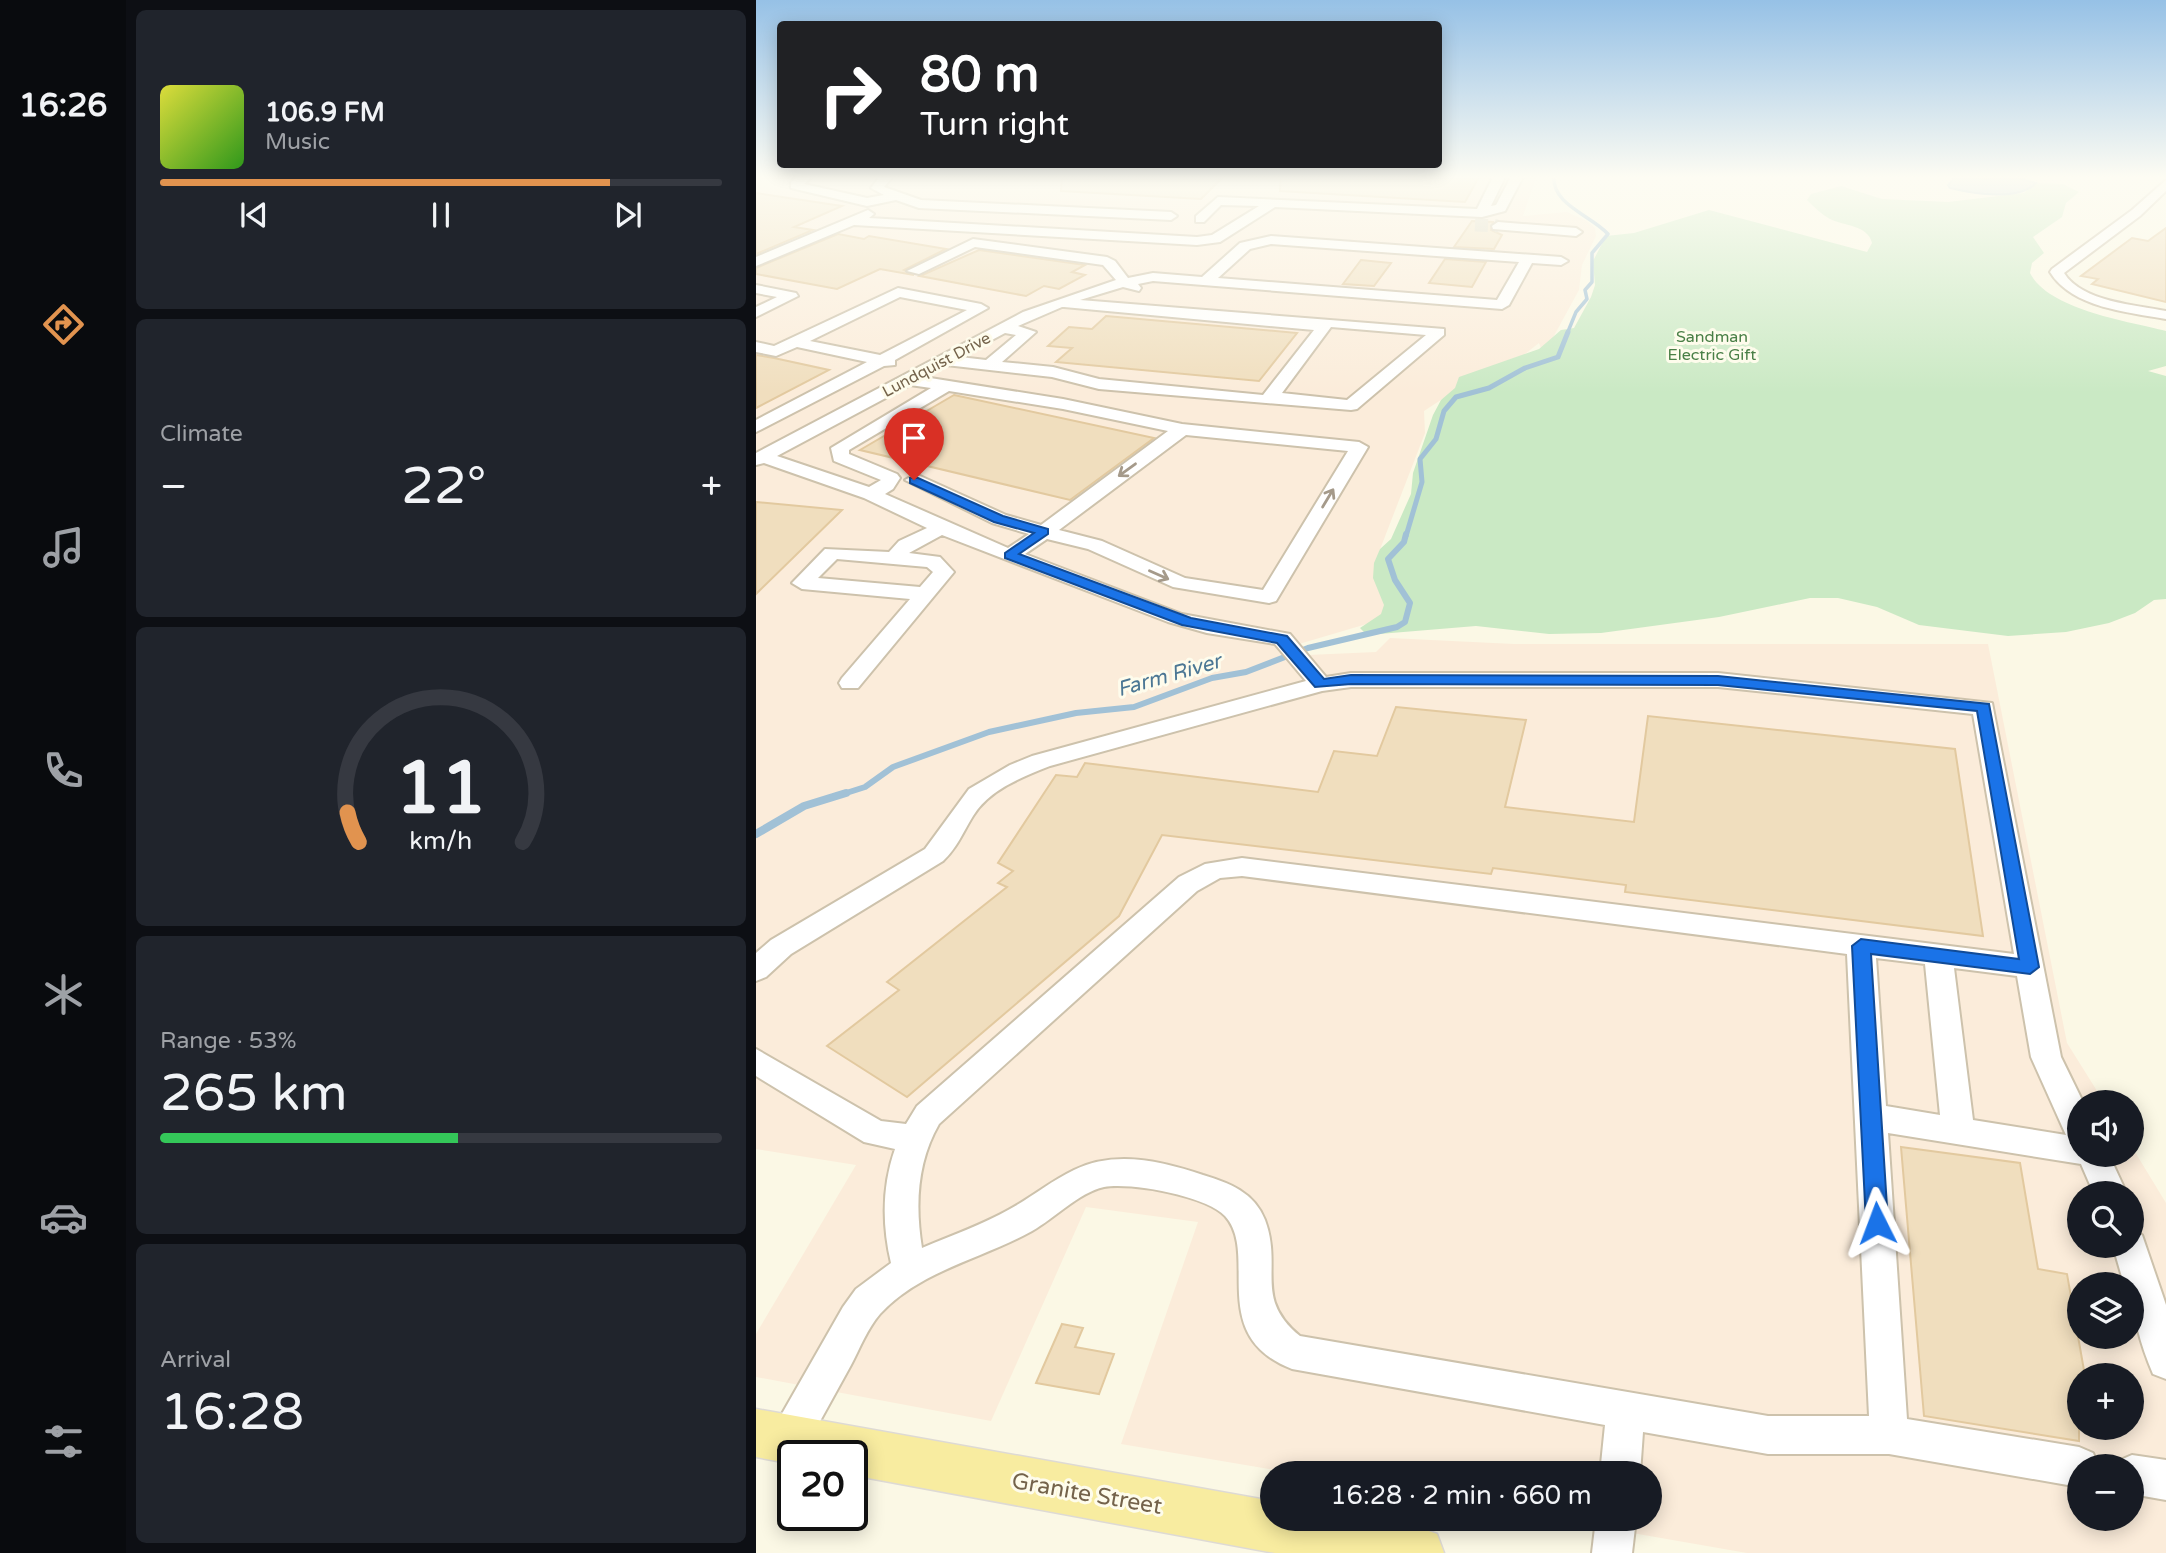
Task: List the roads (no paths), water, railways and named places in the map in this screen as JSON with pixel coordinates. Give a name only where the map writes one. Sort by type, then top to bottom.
[{"type":"main road","name":"Granite Street","points":[[773,1436],[1418,1553]]},
{"type":"street","points":[[756,262],[790,247]]},
{"type":"street","points":[[914,271],[964,247]]},
{"type":"street","points":[[1007,247],[1111,263],[1122,281],[1142,290],[1228,297]]},
{"type":"street","points":[[1206,281],[1244,247]]},
{"type":"street","name":"Lundquist Drive","points":[[760,459],[1002,329],[1059,302],[1122,281],[1153,276],[1502,305],[1541,247]]},
{"type":"street","points":[[1547,247],[1561,261]]},
{"type":"street","points":[[2088,247],[2059,268],[2057,275],[2069,286],[2098,299],[2166,315]]},
{"type":"street","points":[[756,289],[791,296],[756,313]]},
{"type":"street","points":[[756,347],[776,351],[898,292],[981,307],[756,428]]},
{"type":"street","points":[[1059,302],[1324,326]]},
{"type":"street","points":[[941,360],[1053,372],[1099,384],[1268,400],[1270,397],[1327,322],[1439,332],[1351,405],[1270,397]]},
{"type":"street","points":[[988,366],[1028,332],[1002,329]]},
{"type":"street","points":[[795,342],[924,369]]},
{"type":"street","points":[[905,379],[1063,404],[1182,429],[1359,447],[1269,597],[1180,583],[1095,545],[999,519],[914,480]]},
{"type":"street","points":[[838,455],[840,449],[849,441],[943,387]]},
{"type":"street","points":[[1010,555],[1182,429]]},
{"type":"street","points":[[793,468],[838,455],[889,476],[887,485],[872,494]]},
{"type":"street","points":[[760,459],[872,494],[942,528],[1187,622],[1278,638],[1288,643],[1320,684]]},
{"type":"street","points":[[894,558],[906,545],[942,528]]},
{"type":"street","points":[[850,683],[926,594],[944,572],[933,562],[832,553],[802,583],[926,594]]},
{"type":"street","points":[[756,970],[780,947],[934,855],[945,845],[962,813],[979,793],[1003,777],[1041,761],[1320,684],[1351,680],[1718,680],[1984,708],[2046,1057],[2067,1103]]},
{"type":"street","points":[[911,1271],[902,1236],[905,1173],[915,1138],[937,1106],[1188,884],[1205,873],[1224,867],[1242,867],[2030,967]]},
{"type":"street","points":[[1861,946],[1889,1435]]},
{"type":"street","points":[[1938,956],[1958,1132]]},
{"type":"street","points":[[756,1061],[875,1133],[915,1138]]},
{"type":"street","points":[[1871,1117],[2067,1149]]},
{"type":"street","points":[[773,1436],[869,1301],[894,1280],[1005,1230],[1095,1176],[1126,1173],[1184,1183],[1222,1196],[1243,1212],[1255,1253],[1252,1295],[1255,1308],[1269,1333],[1292,1352],[1768,1435],[1889,1435],[2067,1465]]},
{"type":"street","points":[[2134,1258],[2166,1362]]},
{"type":"street","points":[[1621,1461],[1626,1410]]},
{"type":"street","points":[[2144,1477],[2166,1480]]},
{"type":"street","points":[[1612,1553],[1615,1531]]},
{"type":"waterway","name":"Farm River","points":[[1567,334],[1576,312],[1587,299],[1585,290],[1592,282],[1592,253],[1597,247]]},
{"type":"waterway","name":"Farm River","points":[[1406,536],[1422,482],[1420,459],[1436,439],[1444,411],[1456,397],[1489,388],[1525,368],[1558,357],[1568,332]]},
{"type":"waterway","name":"Farm River","points":[[840,795],[865,787],[893,767],[989,732],[1076,713],[1134,707],[1212,678],[1246,672],[1308,648],[1397,627],[1405,622],[1410,603],[1395,580],[1388,559],[1404,542],[1406,534]]},
{"type":"waterway","name":"Farm River","points":[[756,834],[804,806],[846,793]]},
{"type":"park label","name":"Sandman Electric Gift","points":[[1712,345]]}]
